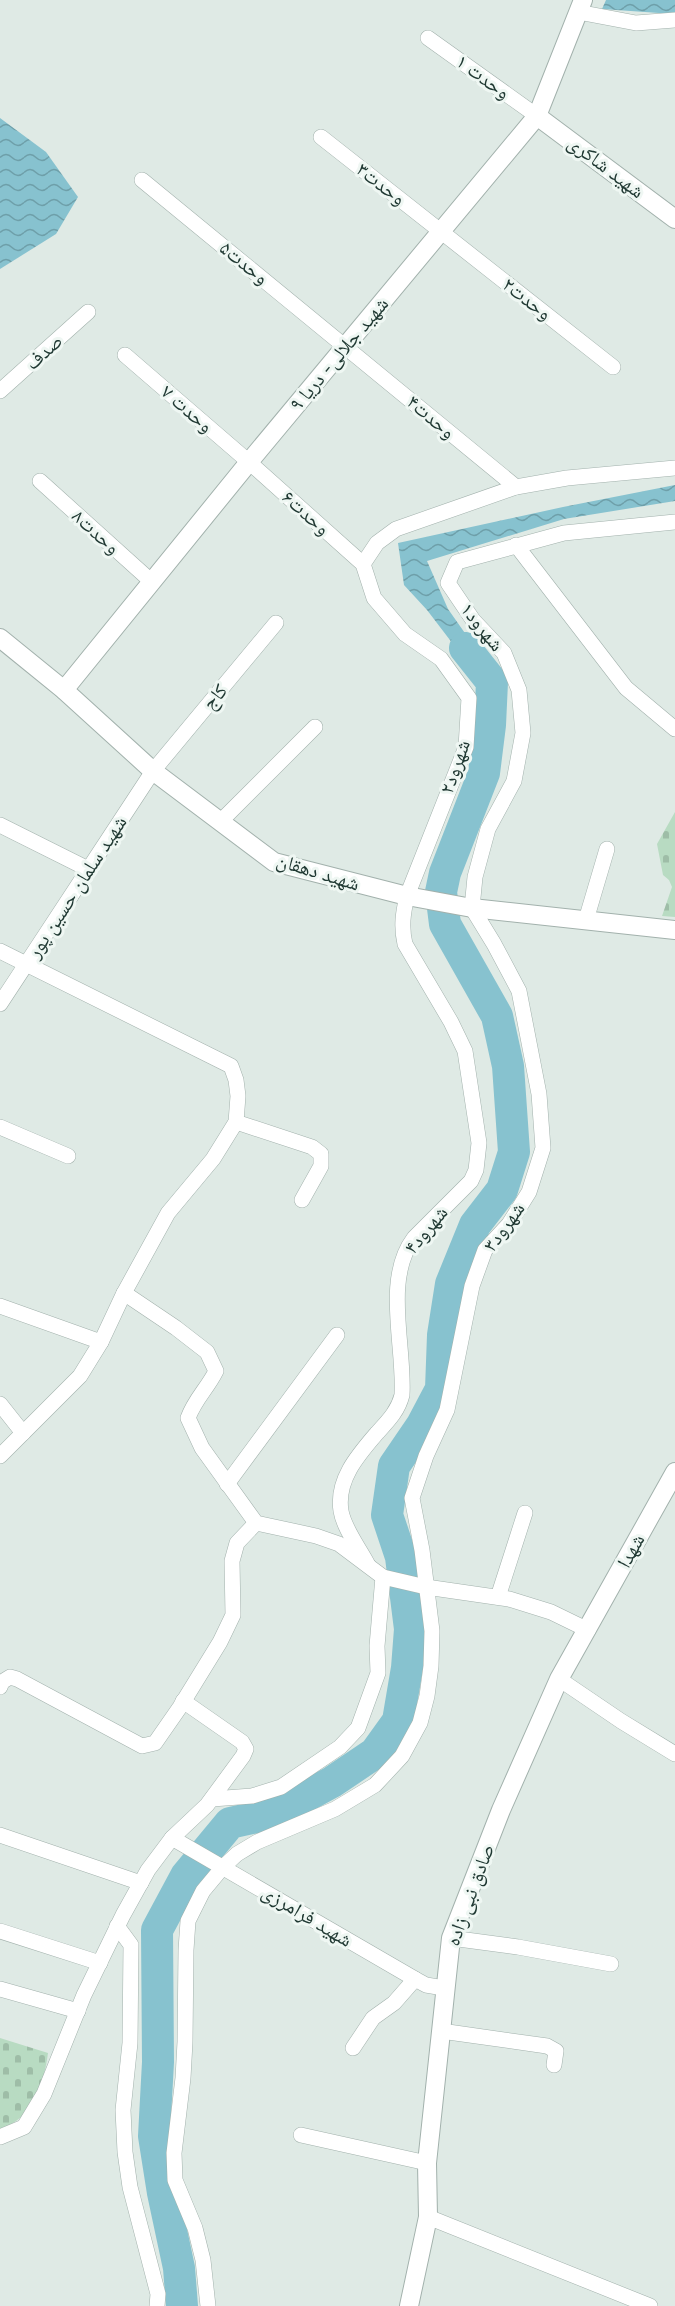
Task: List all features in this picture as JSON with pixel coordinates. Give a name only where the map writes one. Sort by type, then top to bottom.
[{"type":"street","points":[[580,8],[636,23],[675,20]]},
{"type":"street","name":"شهید جلالی- دریا ۹","points":[[64,690],[249,462],[537,116],[580,8]]},
{"type":"street","name":"وحدت ۱","points":[[429,38],[537,116]]},
{"type":"street","name":"شهید شاکری","points":[[537,116],[675,219]]},
{"type":"street","name":"وحدت۳","points":[[321,137],[441,231]]},
{"type":"street","name":"وحدت۵","points":[[142,180],[346,346]]},
{"type":"street","name":"وحدت۲","points":[[441,231],[613,367]]},
{"type":"street","name":"صدف","points":[[0,391],[88,312]]},
{"type":"street","name":"وحدت۴","points":[[346,346],[516,487]]},
{"type":"street","name":"وحدت ۷","points":[[125,355],[249,462]]},
{"type":"street","name":"وحدت۶","points":[[249,462],[363,564]]},
{"type":"street","points":[[363,564],[377,543],[396,529],[516,487],[567,478],[675,468]]},
{"type":"street","name":"وحدت۸","points":[[40,481],[152,582]]},
{"type":"street","name":"شهرود۱","points":[[472,908],[475,877],[488,829],[514,781],[523,733],[519,690],[504,653],[473,620],[448,583],[458,562],[564,533],[674,523]]},
{"type":"street","points":[[516,545],[626,688],[675,729]]},
{"type":"street","name":"شهرود۲","points":[[363,564],[374,598],[405,634],[441,659],[469,698],[466,747],[407,896]]},
{"type":"street","name":"کاج","points":[[153,771],[276,623]]},
{"type":"street","name":"شهید دهقان","points":[[0,638],[64,690],[153,771],[274,862],[407,896],[472,908],[675,930]]},
{"type":"street","points":[[221,821],[315,727]]},
{"type":"street","name":"شهید سلمان حسین پور","points":[[0,1004],[153,771]]},
{"type":"street","points":[[0,825],[88,869]]},
{"type":"street","points":[[586,920],[607,849]]},
{"type":"street","name":"شهرود۴","points":[[368,1565],[341,1511],[341,1499],[352,1461],[399,1407],[402,1395],[397,1296],[400,1264],[406,1248],[414,1238],[471,1181],[476,1170],[479,1152],[465,1051],[451,1022],[405,944],[402,915],[407,896]]},
{"type":"street","name":"شهرود۳","points":[[208,2306],[202,2259],[195,2228],[175,2181],[174,2152],[183,2078],[186,1950],[189,1921],[204,1891],[237,1854],[257,1842],[335,1809],[375,1785],[402,1756],[420,1723],[431,1666],[432,1631],[412,1498],[426,1456],[447,1410],[472,1286],[485,1250],[509,1224],[529,1192],[543,1148],[539,1094],[519,991],[472,908]]},
{"type":"street","points":[[0,951],[231,1066],[238,1096],[236,1122],[213,1158],[168,1213],[123,1293],[101,1342],[80,1376],[0,1456]]},
{"type":"street","points":[[236,1122],[312,1147],[321,1154],[321,1166],[302,1200]]},
{"type":"street","points":[[0,1127],[68,1156]]},
{"type":"street","points":[[123,1293],[176,1328],[207,1352],[216,1371],[208,1388],[194,1402],[188,1418],[202,1448],[256,1523],[316,1536],[339,1544],[383,1577],[426,1587],[498,1597],[551,1612],[588,1630]]},
{"type":"street","points":[[0,1306],[101,1342]]},
{"type":"street","points":[[227,1484],[337,1335]]},
{"type":"street","points":[[0,1404],[23,1433]]},
{"type":"street","name":"شهدا","points":[[588,1630],[673,1481]]},
{"type":"street","points":[[498,1597],[525,1514]]},
{"type":"street","points":[[0,1687],[10,1677],[17,1679],[142,1746],[155,1743],[220,1642],[233,1615],[232,1561],[237,1544],[256,1523]]},
{"type":"street","points":[[212,1799],[252,1796],[281,1787],[340,1747],[358,1728],[378,1673],[377,1646],[383,1577]]},
{"type":"street","name":"صادق نبی زاده","points":[[409,2306],[428,2217],[427,2163],[451,1938],[501,1810],[559,1679],[588,1630]]},
{"type":"street","points":[[559,1679],[675,1754]]},
{"type":"street","points":[[0,2137],[24,2127],[44,2094],[78,2011],[117,1926],[141,1883],[172,1838],[212,1799],[238,1764],[246,1749],[242,1742],[183,1701]]},
{"type":"street","points":[[0,1835],[141,1883]]},
{"type":"street","name":"شهید فرامرزی","points":[[172,1838],[415,1979],[426,1985],[444,1988]]},
{"type":"street","points":[[117,1926],[131,1945],[130,2043],[123,2110],[125,2152],[130,2187],[158,2294],[157,2306]]},
{"type":"street","points":[[0,1931],[100,1963]]},
{"type":"street","points":[[451,1938],[518,1947],[611,1965]]},
{"type":"street","points":[[353,2048],[372,2018],[394,2003],[415,1979]]},
{"type":"street","points":[[0,1989],[78,2011]]},
{"type":"street","points":[[441,2031],[547,2046],[556,2051],[555,2066]]},
{"type":"street","points":[[301,2135],[427,2163]]},
{"type":"street","points":[[428,2217],[650,2306]]},
{"type":"green space","points":[[675,812],[675,917],[662,916],[672,887],[663,875],[657,844]]},
{"type":"green space","points":[[0,2038],[48,2053],[40,2088],[35,2099],[21,2117],[0,2129]]},
{"type":"water","points":[[606,0],[675,0],[675,20],[659,13],[602,9]]},
{"type":"water","points":[[0,118],[46,152],[78,197],[56,234],[0,269]]},
{"type":"water","points":[[675,485],[675,501],[564,519],[427,561],[448,609],[500,683],[482,682],[427,610],[404,585],[398,543]]},
{"type":"waterway","points":[[182,2306],[179,2268],[154,2136],[158,2062],[157,1930],[186,1876],[230,1823],[275,1813],[332,1782],[375,1753],[398,1721],[407,1668],[410,1629],[401,1557],[387,1515],[394,1466],[422,1425],[441,1389],[443,1335],[451,1284],[475,1225],[502,1190],[514,1152],[508,1066],[497,1016],[445,924],[441,892],[445,873],[484,773],[490,725],[492,682],[465,648]]}]
